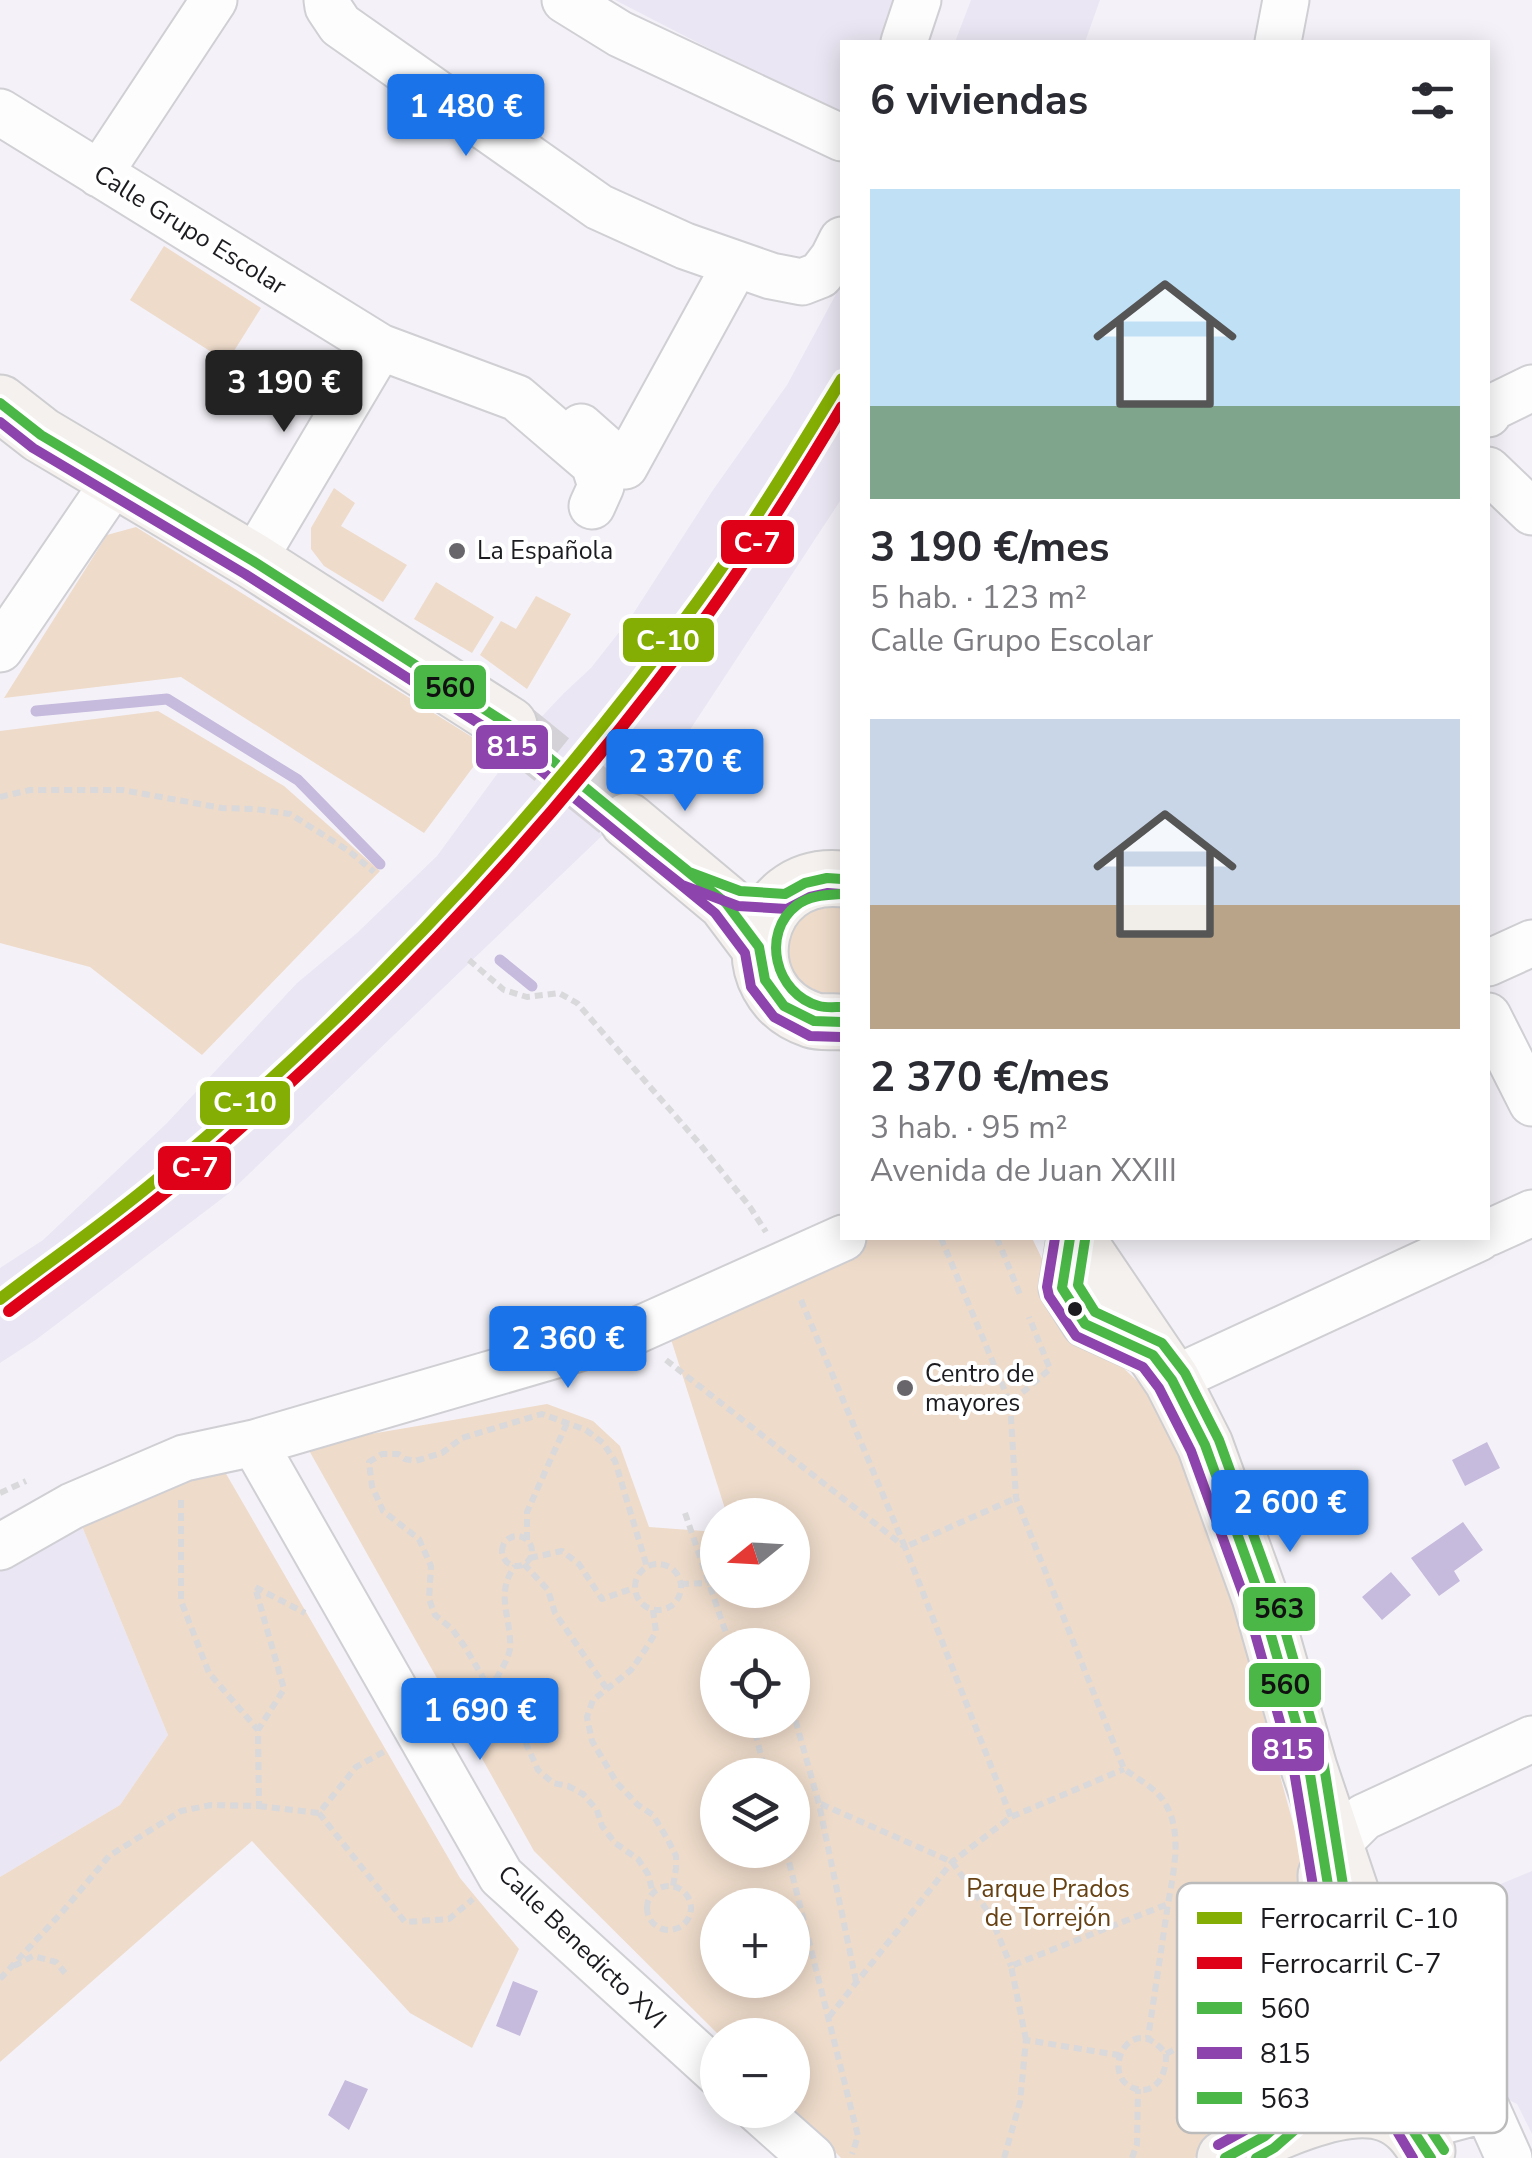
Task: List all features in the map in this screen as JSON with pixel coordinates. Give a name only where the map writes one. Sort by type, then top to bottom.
[{"type":"main road","points":[[0,404],[41,434],[253,561],[509,725]]},
{"type":"main road","points":[[628,821],[726,903],[759,947]]},
{"type":"main road","points":[[689,872],[740,891],[785,894]]},
{"type":"main road","points":[[840,880],[805,882],[785,894],[763,927],[759,947],[765,980],[784,1006],[814,1021],[840,1022]]},
{"type":"main road","points":[[1074,1240],[1162,1367],[1205,1445],[1254,1580],[1348,1883]]},
{"type":"main road","points":[[1310,1768],[1328,1883]]},
{"type":"main road","points":[[1245,2147],[1281,2133]]},
{"type":"street","points":[[99,174],[214,0]]},
{"type":"street","points":[[327,0],[340,24],[599,208],[684,246],[771,276],[802,282],[820,275],[840,244]]},
{"type":"street","points":[[565,0],[620,34],[840,137]]},
{"type":"street","points":[[905,40],[918,0]]},
{"type":"street","points":[[1278,40],[1286,0]]},
{"type":"street","name":"Calle Grupo Escolar","points":[[0,112],[380,348],[511,396]]},
{"type":"street","points":[[592,506],[601,486],[594,464],[511,396],[520,376],[625,466],[726,282]]},
{"type":"street","points":[[253,561],[380,348]]},
{"type":"street","points":[[1490,410],[1532,388]]},
{"type":"street","points":[[1490,472],[1532,512]]},
{"type":"street","points":[[0,650],[116,479]]},
{"type":"street","points":[[1490,962],[1532,943]]},
{"type":"street","points":[[1490,1020],[1532,1104]]},
{"type":"street","points":[[1490,1232],[1532,1213]]},
{"type":"street","points":[[0,1546],[72,1506],[184,1458],[254,1443],[631,1333],[840,1239]]},
{"type":"street","points":[[1162,1367],[1473,1240]]},
{"type":"street","name":"Calle Benedicto XVI","points":[[254,1443],[502,1876],[700,2057]]},
{"type":"street","points":[[1336,1845],[1364,1817],[1532,1739]]},
{"type":"street","points":[[778,2128],[812,2158]]},
{"type":"street","points":[[1498,2133],[1510,2158]]},
{"type":"path","points":[[0,797],[30,790],[122,790],[222,808],[290,814],[374,872]]},
{"type":"path","points":[[469,960],[504,990],[527,997],[559,993],[577,1003],[750,1207],[786,1264],[905,1547],[1011,1817]]},
{"type":"path","points":[[942,1240],[1010,1403],[1016,1498],[1124,1769],[1158,1793],[1169,1811],[1177,1853],[1148,2038]]},
{"type":"path","points":[[998,1240],[1050,1369],[1010,1403]]},
{"type":"path","points":[[631,1333],[905,1547]]},
{"type":"path","points":[[485,1681],[458,1638],[436,1615],[429,1599],[430,1566],[419,1538],[383,1511],[372,1486],[369,1462],[382,1454],[398,1454],[415,1462],[442,1453],[462,1438],[542,1414],[586,1430],[615,1461],[647,1566]]},
{"type":"path","points":[[496,1679],[510,1650],[504,1609],[508,1575],[531,1548],[527,1540],[527,1512],[566,1423]]},
{"type":"path","points":[[181,1490],[181,1601],[209,1673],[258,1730]]},
{"type":"path","points":[[905,1547],[1016,1498]]},
{"type":"path","points":[[686,1513],[700,1556]]},
{"type":"path","points":[[527,1540],[513,1536],[503,1546],[504,1556],[523,1562],[548,1590],[555,1613],[607,1690]]},
{"type":"path","points":[[523,1562],[562,1551],[579,1564],[602,1599],[634,1588]]},
{"type":"path","points":[[661,1564],[678,1576],[680,1584],[674,1604],[653,1610],[640,1602],[634,1588],[637,1576],[647,1566],[661,1564]]},
{"type":"path","points":[[680,1584],[700,1583]]},
{"type":"path","points":[[260,1806],[258,1730],[284,1689],[256,1587],[370,1648]]},
{"type":"path","points":[[653,1610],[656,1632],[631,1670],[593,1700],[587,1717],[592,1741],[617,1783],[653,1816],[668,1840],[676,1856],[673,1887]]},
{"type":"path","points":[[496,1679],[510,1689],[510,1700],[504,1710],[494,1713],[480,1705],[477,1695],[485,1681],[496,1679]]},
{"type":"path","points":[[504,1710],[519,1728],[538,1770],[553,1783],[583,1794],[615,1843],[638,1859],[654,1893]]},
{"type":"path","points":[[319,1812],[356,1768],[419,1731]]},
{"type":"path","points":[[800,1738],[819,1804],[856,1982]]},
{"type":"path","points":[[829,2017],[952,1862],[1011,1817],[1124,1769]]},
{"type":"path","points":[[819,1804],[952,1862],[989,1913],[1011,1966],[1026,2040],[1020,2102],[1004,2158]]},
{"type":"path","points":[[0,1978],[110,1856],[181,1812],[212,1805],[319,1812],[405,1922],[449,1918],[502,1876]]},
{"type":"path","points":[[791,1868],[858,2136],[851,2158]]},
{"type":"path","points":[[673,1887],[685,1894],[691,1907],[687,1921],[676,1929],[661,1929],[650,1920],[647,1906],[659,1889],[673,1887]]},
{"type":"path","points":[[1011,1966],[1168,1904]]},
{"type":"path","points":[[9,1970],[33,1956],[56,1962],[65,1973]]},
{"type":"path","points":[[1148,2038],[1166,2054],[1162,2078],[1153,2086],[1131,2088],[1122,2078],[1118,2055],[1123,2046],[1134,2040],[1148,2038]]},
{"type":"path","points":[[1026,2040],[1118,2055]]},
{"type":"path","points":[[1166,2054],[1177,2048]]},
{"type":"path","points":[[1132,2158],[1138,2144],[1138,2089]]},
{"type":"shaded area","points":[[615,0],[901,0],[885,40],[840,40],[840,116]]},
{"type":"shaded area","points":[[971,0],[1100,0],[1086,40],[956,40]]},
{"type":"shaded area","points":[[840,287],[840,501],[680,745],[607,831],[228,1194],[0,1363],[0,1268],[43,1240],[167,1123],[297,983],[357,933],[437,856],[530,729],[591,668],[631,617],[787,385]]},
{"type":"shaded area","points":[[1487,1442],[1500,1468],[1465,1486],[1452,1460]]},
{"type":"shaded area","points":[[63,1484],[168,1735],[120,1805],[0,1877],[0,1518]]},
{"type":"shaded area","points":[[1463,1522],[1483,1550],[1454,1571],[1460,1581],[1439,1596],[1411,1558]]},
{"type":"shaded area","points":[[1391,1572],[1411,1595],[1382,1620],[1362,1597]]},
{"type":"shaded area","points":[[1532,1871],[1532,2134],[1517,2104],[1507,2099],[1507,1883],[1503,1883]]},
{"type":"shaded area","points":[[513,1981],[538,1991],[520,2036],[496,2026]]},
{"type":"shaded area","points":[[345,2080],[368,2089],[349,2130],[328,2115]]},
{"type":"green space","points":[[164,246],[261,308],[227,362],[130,300]]},
{"type":"green space","points":[[334,488],[355,503],[341,526],[407,565],[383,602],[324,566],[311,549],[311,528]]},
{"type":"green space","points":[[136,527],[488,747],[424,833],[181,677],[4,698],[107,535]]},
{"type":"green space","points":[[436,582],[494,617],[472,653],[414,619]]},
{"type":"green space","points":[[536,596],[571,614],[527,689],[480,655],[501,621],[516,629]]},
{"type":"green space","points":[[158,711],[284,786],[380,871],[202,1055],[90,967],[0,943],[0,731]]},
{"type":"green space","points":[[840,898],[840,1003],[788,985],[783,924],[797,908]]},
{"type":"green space","name":"Parque Prados de Torrejón","points":[[866,1240],[1033,1240],[1057,1290],[1082,1329],[1152,1395],[1181,1446],[1237,1619],[1299,1845],[1302,1883],[1177,1883],[1177,2133],[1242,2133],[1194,2158],[841,2158],[810,2126],[810,2018],[702,2018],[534,1851],[306,1445],[547,1404],[593,1421],[620,1446],[649,1527],[700,1531],[700,1608],[810,1608],[810,1498],[722,1498],[669,1333]]},
{"type":"green space","points":[[191,1469],[225,1472],[460,1878],[519,1949],[472,2048],[410,2013],[252,1841],[0,2062],[0,1877],[120,1805],[168,1735],[77,1514]]},
{"type":"waterway","points":[[36,711],[167,699],[298,780],[380,864]]},
{"type":"waterway","points":[[500,960],[532,986]]},
{"type":"tunnel","points":[[509,725],[628,821]]},
{"type":"rail line","name":"C-10","points":[[0,1299],[127,1204],[242,1106],[383,972],[450,902],[578,755],[698,601],[840,382]]},
{"type":"rail line","name":"C-7","points":[[9,1311],[157,1200],[251,1118],[323,1052],[461,912],[527,840],[652,689],[746,560],[840,410]]},
{"type":"transit line","name":"560","points":[[0,403],[41,435],[253,561],[509,725],[726,903],[759,947],[765,980],[784,1006],[814,1021],[840,1022]]},
{"type":"transit line","name":"815","points":[[0,422],[33,448],[245,574],[500,737],[715,913],[745,953],[751,987],[774,1017],[810,1036],[840,1037]]},
{"type":"transit line","name":"560","points":[[658,847],[689,872],[740,891],[785,894],[805,883],[840,879]]},
{"type":"transit line","name":"815","points":[[649,859],[682,885],[738,906],[787,909],[810,897],[840,894]]},
{"type":"transit line","name":"563","points":[[840,894],[813,897],[797,905],[786,917],[776,946],[783,976],[792,989],[819,1006],[840,1007]]},
{"type":"transit line","name":"815","points":[[1055,1240],[1049,1296],[1076,1336],[1143,1367],[1159,1388],[1191,1451],[1246,1602],[1294,1771],[1313,1883]]},
{"type":"transit line","name":"560","points":[[1070,1240],[1062,1288],[1085,1324],[1153,1355],[1172,1380],[1205,1445],[1260,1597],[1309,1768],[1328,1883]]},
{"type":"transit line","name":"563","points":[[1085,1240],[1078,1285],[1095,1312],[1162,1343],[1185,1373],[1219,1440],[1274,1592],[1324,1766],[1343,1883]]},
{"type":"transit line","name":"815","points":[[1218,2145],[1240,2133]]},
{"type":"transit line","name":"560","points":[[1225,2158],[1268,2133]]},
{"type":"transit line","name":"563","points":[[1256,2158],[1291,2133]]},
{"type":"transit line","name":"815","points":[[1398,2133],[1413,2158]]},
{"type":"transit line","name":"560","points":[[1415,2133],[1431,2158]]},
{"type":"transit line","name":"563","points":[[1433,2133],[1444,2150]]},
{"type":"place","name":"La Española","points":[[457,551]]},
{"type":"place","name":"Centro de mayores","points":[[905,1388]]}]
